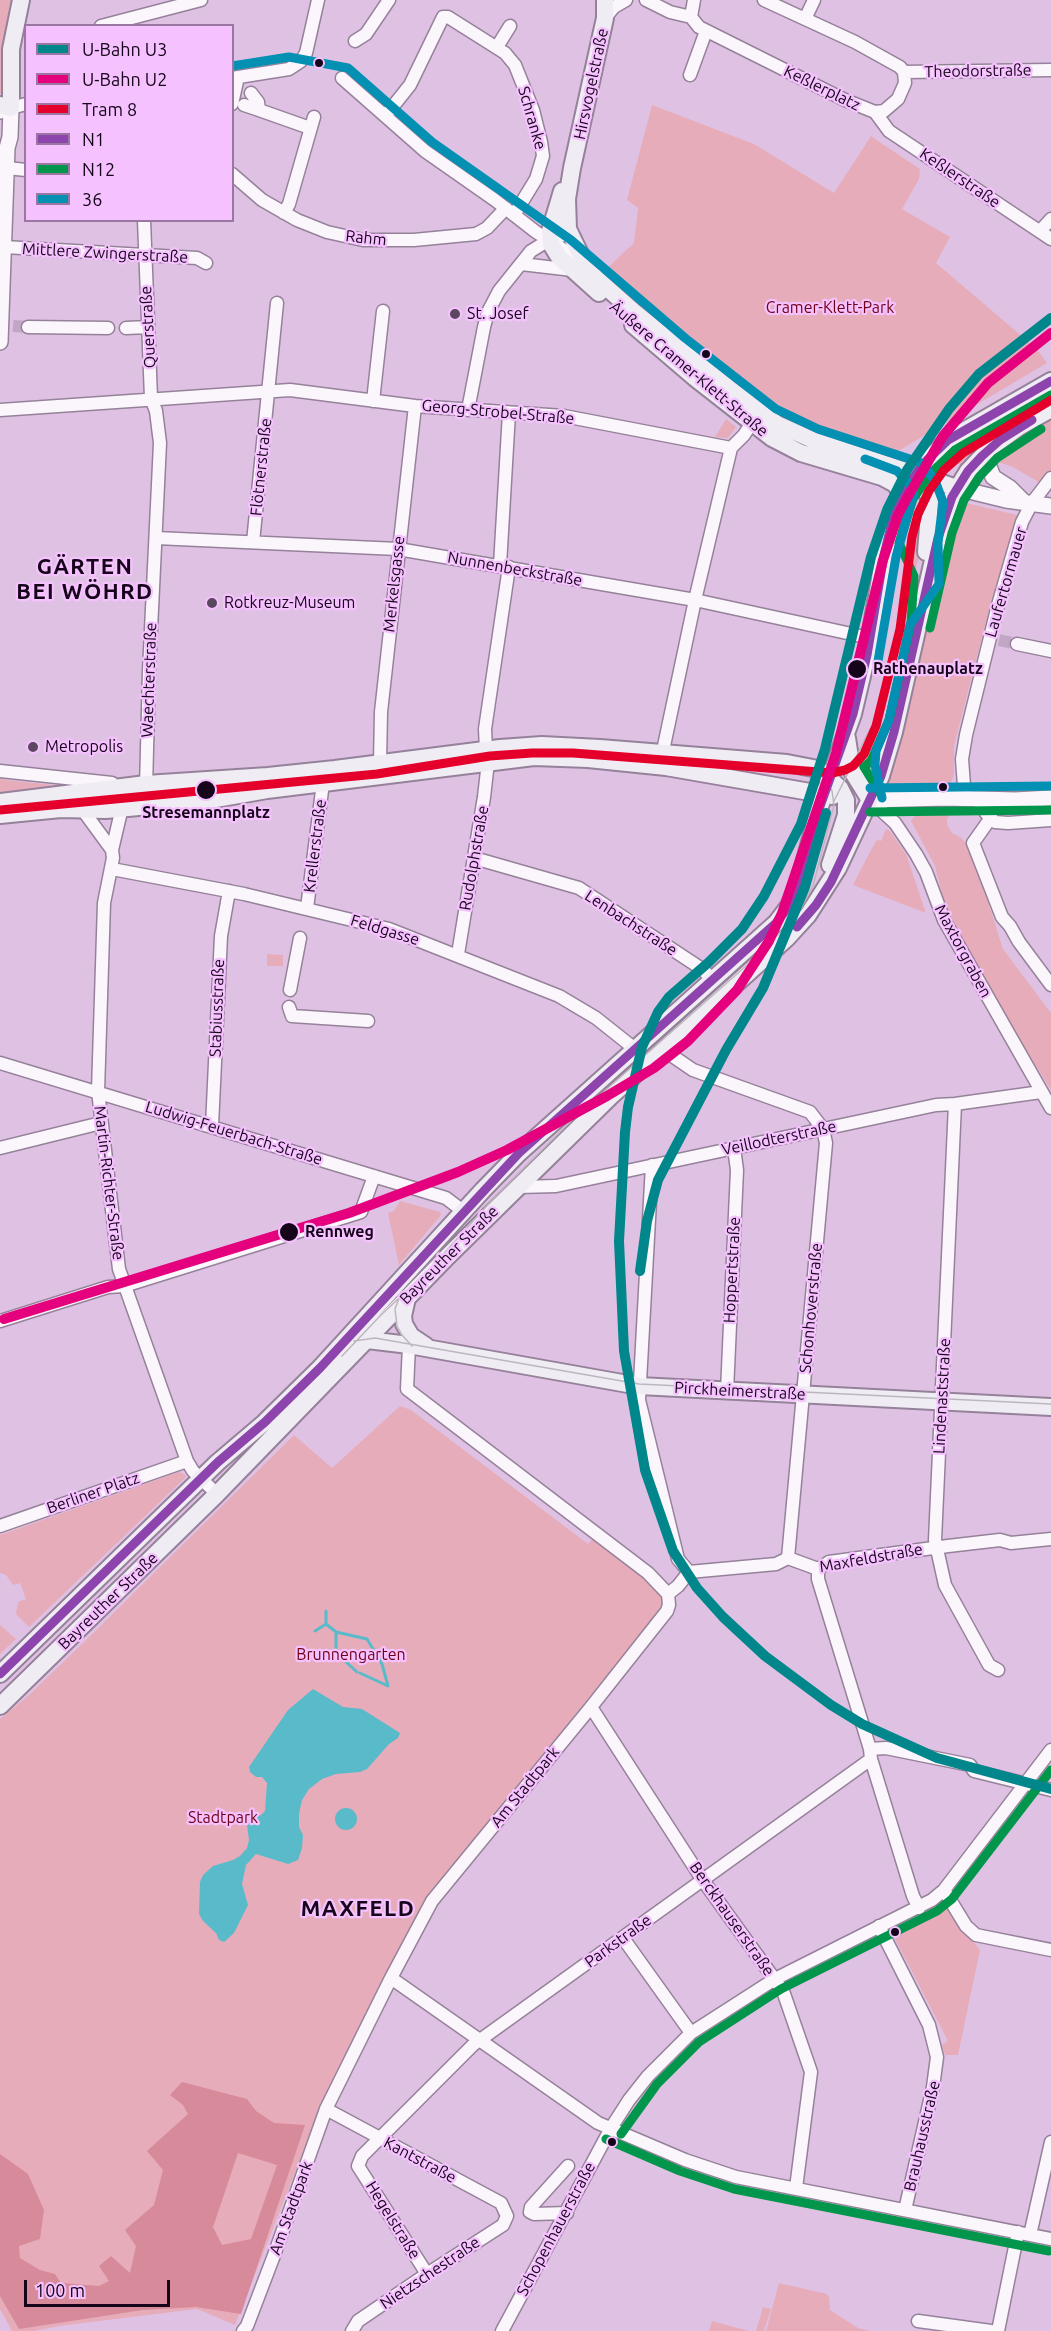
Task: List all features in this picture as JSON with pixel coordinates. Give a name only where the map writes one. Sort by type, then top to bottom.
[{"type":"main road","points":[[9,107],[11,49],[21,0]]},
{"type":"main road","name":"Hirsvogelstraße","points":[[568,229],[567,206],[572,168],[605,18],[605,0]]},
{"type":"main road","name":"Hirsvogelstraße","points":[[549,240],[552,221],[572,168]]},
{"type":"main road","name":"Äußere Cramer-Klett-Straße","points":[[568,229],[583,260],[596,278],[677,347],[770,419],[798,434],[957,488]]},
{"type":"main road","name":"Äußere Cramer-Klett-Straße","points":[[549,240],[556,253],[573,270],[660,348],[751,424],[795,451],[882,477],[895,484],[902,494]]},
{"type":"main road","points":[[824,795],[860,689],[882,561],[902,494],[915,473],[948,440],[1051,381]]},
{"type":"main road","points":[[870,800],[879,782],[891,746],[942,523],[957,488],[989,448],[1019,427],[1051,409]]},
{"type":"main road","points":[[915,473],[926,489],[930,501],[926,542],[927,582]]},
{"type":"main road","points":[[846,734],[851,768],[870,800]]},
{"type":"main road","points":[[0,802],[138,785],[261,777],[324,777],[487,756]]},
{"type":"main road","points":[[0,815],[82,809],[121,812],[213,800],[267,790],[380,764],[487,756],[801,764],[818,769],[830,778],[845,797],[844,820],[816,905]]},
{"type":"main road","points":[[661,760],[824,795],[870,800]]},
{"type":"main road","name":"Bayreuther Straße","points":[[0,1674],[200,1479],[269,1418],[364,1320],[519,1153],[776,923],[791,902],[801,877],[824,795]]},
{"type":"main road","name":"Bayreuther Straße","points":[[4,1702],[217,1494],[408,1296],[518,1187],[655,1054],[787,938],[816,905],[838,868],[870,800]]},
{"type":"main road","name":"Pirckheimerstraße","points":[[408,1296],[403,1319],[406,1328],[411,1336],[432,1349]]},
{"type":"main road","points":[[364,1320],[362,1330],[367,1339]]},
{"type":"main road","name":"Pirckheimerstraße","points":[[343,1342],[367,1339],[409,1345],[639,1386],[1051,1407]]},
{"type":"street","points":[[109,24],[201,0]]},
{"type":"street","points":[[284,213],[289,204],[312,123],[238,104],[235,78],[289,69],[304,57],[318,0]]},
{"type":"street","points":[[605,18],[614,7],[626,0]]},
{"type":"street","name":"Keßlerplatz","points":[[646,0],[670,12],[691,17],[706,31],[844,100],[875,112],[884,111],[898,99],[903,91],[904,72]]},
{"type":"street","points":[[764,0],[891,61],[904,72]]},
{"type":"street","points":[[805,19],[814,0]]},
{"type":"street","points":[[691,17],[692,1]]},
{"type":"street","points":[[355,41],[366,34],[388,2]]},
{"type":"street","name":"Schranke","points":[[386,115],[410,85],[443,17],[448,17],[497,47],[515,65],[533,110],[543,156],[538,174],[510,212]]},
{"type":"street","points":[[497,47],[510,26]]},
{"type":"street","points":[[690,75],[706,31]]},
{"type":"street","name":"Theodorstraße","points":[[904,72],[1051,70]]},
{"type":"street","points":[[342,78],[425,151],[549,240]]},
{"type":"street","points":[[251,93],[258,102],[259,110]]},
{"type":"street","points":[[0,342],[7,326],[4,247],[7,168],[3,142],[10,136],[9,107]]},
{"type":"street","name":"Keßlerstraße","points":[[875,112],[889,131],[1051,239]]},
{"type":"street","points":[[7,168],[24,170]]},
{"type":"street","name":"Rahm","points":[[234,176],[262,200],[309,226],[336,235],[363,240],[395,241],[476,234],[510,212]]},
{"type":"street","points":[[1040,231],[1051,219]]},
{"type":"street","name":"Querstraße","points":[[144,222],[151,398]]},
{"type":"street","points":[[468,410],[488,312],[499,291],[531,251],[561,236],[568,229]]},
{"type":"street","name":"Äußere Cramer-Klett-Straße","points":[[549,240],[596,278]]},
{"type":"street","name":"Mittlere Zwingerstraße","points":[[4,247],[197,258],[206,263]]},
{"type":"street","points":[[521,264],[573,270]]},
{"type":"street","points":[[269,391],[277,303]]},
{"type":"street","points":[[373,401],[383,311]]},
{"type":"street","points":[[28,327],[108,328]]},
{"type":"street","points":[[126,328],[148,327]]},
{"type":"street","name":"Georg-Strobel-Straße","points":[[0,410],[290,390],[415,406],[564,416],[731,448]]},
{"type":"street","name":"Flötnerstraße","points":[[253,542],[269,391]]},
{"type":"street","name":"Waechterstraße","points":[[138,785],[156,538],[160,442],[158,419],[151,398]]},
{"type":"street","points":[[661,760],[695,600],[731,448],[751,424],[743,399]]},
{"type":"street","name":"Merkelsgasse","points":[[380,764],[381,712],[415,406]]},
{"type":"street","name":"Rudolphstraße","points":[[458,954],[488,776],[485,729],[505,566],[509,413]]},
{"type":"street","points":[[989,448],[988,464],[993,477],[1028,502]]},
{"type":"street","name":"Laufertormauer","points":[[972,799],[962,759],[966,735],[994,639],[1019,530],[1028,502],[1051,478]]},
{"type":"street","points":[[957,488],[1006,500],[1051,506]]},
{"type":"street","name":"Nunnenbeckstraße","points":[[156,538],[398,549],[695,600],[870,638]]},
{"type":"street","points":[[1017,644],[1051,651]]},
{"type":"street","points":[[0,771],[138,785],[143,797],[121,812]]},
{"type":"street","name":"Krellerstraße","points":[[307,908],[324,777]]},
{"type":"street","points":[[96,789],[83,800],[82,809],[112,850]]},
{"type":"street","points":[[870,800],[1051,798]]},
{"type":"street","points":[[972,799],[990,819],[1002,823],[1051,820]]},
{"type":"street","name":"Maxtorgraben","points":[[870,800],[895,823],[916,854],[926,872],[944,920],[1051,1108]]},
{"type":"street","name":"Martin-Richter-Straße","points":[[121,812],[112,850],[112,869],[104,903],[98,1091],[119,1269],[187,1461],[200,1479],[217,1494]]},
{"type":"street","points":[[990,819],[973,843],[1002,917],[1051,984]]},
{"type":"street","name":"Lenbachstraße","points":[[474,858],[579,888],[702,969],[713,980]]},
{"type":"street","name":"Feldgasse","points":[[112,869],[229,891],[389,929],[458,954],[575,1004],[596,1017],[635,1049]]},
{"type":"street","name":"Stabiusstraße","points":[[212,1126],[220,936],[229,891]]},
{"type":"street","points":[[290,990],[300,938]]},
{"type":"street","points":[[289,1007],[292,1016],[368,1021]]},
{"type":"street","points":[[655,1054],[671,1055],[693,1070],[810,1112],[824,1129]]},
{"type":"street","name":"Ludwig-Feuerbach-Straße","points":[[0,1063],[446,1198],[463,1211]]},
{"type":"street","name":"Veillodterstraße","points":[[518,1187],[553,1186],[936,1105],[1041,1092]]},
{"type":"street","name":"Lindenaststraße","points":[[955,1104],[935,1540],[945,1585],[989,1665],[998,1670]]},
{"type":"street","points":[[0,1148],[101,1127]]},
{"type":"street","name":"Schonhoverstraße","points":[[788,1558],[826,1143],[824,1129]]},
{"type":"street","name":"Hoppertstraße","points":[[727,1391],[737,1170],[734,1148]]},
{"type":"street","points":[[652,1165],[639,1386],[640,1406],[678,1559],[689,1572]]},
{"type":"street","points":[[0,1321],[108,1287],[124,1286],[361,1212],[374,1176]]},
{"type":"street","points":[[409,1345],[407,1389],[648,1573],[668,1594],[689,1572],[776,1564],[788,1558]]},
{"type":"street","name":"Berliner Platz","points":[[0,1526],[187,1461]]},
{"type":"street","name":"Maxfeldstraße","points":[[788,1558],[818,1569],[829,1562],[938,1547],[1000,1540],[1011,1543],[1051,1539]]},
{"type":"street","points":[[818,1569],[818,1579],[840,1656],[913,1896],[919,1908]]},
{"type":"street","name":"Am Stadtpark","points":[[248,2329],[326,2109],[391,1978],[436,1895],[667,1611],[668,1594]]},
{"type":"street","name":"Berckhauserstraße","points":[[591,1707],[702,1879],[783,1991],[811,2072],[796,2188]]},
{"type":"street","points":[[870,1754],[886,1748],[960,1762],[970,1765],[974,1771],[1051,1790]]},
{"type":"street","name":"Schopenhauerstraße","points":[[502,2331],[611,2128],[648,2076],[690,2033],[775,1979],[919,1908],[944,1890],[1051,1750]]},
{"type":"street","name":"Parkstraße","points":[[380,2139],[473,2045],[623,1938],[870,1754]]},
{"type":"street","points":[[944,1890],[966,1926],[976,1935],[1051,1950]]},
{"type":"street","name":"Brauhausstraße","points":[[879,1926],[929,2025],[937,2063],[905,2210]]},
{"type":"street","points":[[623,1938],[690,2033]]},
{"type":"street","points":[[391,1978],[598,2123],[667,2153],[718,2172],[758,2182],[1051,2239]]},
{"type":"street","name":"Kantstraße","points":[[326,2109],[501,2203],[507,2216]]},
{"type":"street","name":"Hegelstraße","points":[[380,2139],[362,2156],[358,2166],[427,2274]]},
{"type":"street","points":[[998,2331],[1051,2142]]},
{"type":"street","name":"Schopenhauerstraße","points":[[567,2213],[534,2214],[530,2212],[531,2207],[568,2166]]},
{"type":"street","name":"Nietzschestraße","points":[[353,2331],[358,2321],[503,2225],[507,2216]]},
{"type":"street","points":[[918,2321],[991,2331]]},
{"type":"green space","points":[[0,0],[18,0],[5,92],[0,94]]},
{"type":"green space","name":"Cramer-Klett-Park","points":[[652,105],[754,144],[834,193],[871,136],[920,169],[919,179],[902,209],[950,237],[936,263],[1037,349],[1047,363],[898,451],[793,418],[760,400],[604,271],[634,243],[638,208],[627,200]]},
{"type":"green space","points":[[1051,392],[1051,403],[966,466],[955,463],[949,457],[992,426]]},
{"type":"green space","points":[[1051,416],[1051,471],[1042,484],[1013,467],[1001,463],[993,464],[1000,448]]},
{"type":"green space","points":[[726,419],[736,427],[728,438],[715,437]]},
{"type":"green space","points":[[959,499],[963,500],[962,502],[1017,515],[990,606],[954,746],[954,774],[950,786],[915,789],[906,786],[892,791],[888,789],[886,783],[950,518]]},
{"type":"green space","points":[[923,508],[922,546],[907,599],[913,544]]},
{"type":"green space","points":[[0,778],[6,780],[63,786],[0,796]]},
{"type":"green space","points":[[919,809],[953,810],[947,819],[947,825],[952,833],[960,837],[971,848],[1003,949],[1051,1013],[1051,1090],[1006,1018],[954,924],[943,898],[935,866],[911,821]]},
{"type":"green space","points":[[886,829],[890,831],[906,854],[926,913],[853,885],[873,846],[877,840],[881,841]]},
{"type":"green space","points":[[267,954],[283,955],[283,966],[267,966]]},
{"type":"green space","points":[[400,1201],[440,1212],[441,1215],[399,1265],[388,1213],[394,1211]]},
{"type":"green space","name":"Stadtpark","points":[[400,1406],[411,1410],[588,1544],[593,1538],[641,1573],[661,1596],[662,1607],[439,1883],[322,2104],[235,2325],[197,2309],[34,2331],[12,2331],[0,2309],[0,1719],[28,1696],[83,1643],[294,1435],[332,1468]]},
{"type":"green space","points":[[179,1472],[186,1475],[185,1478],[29,1627],[16,1614],[18,1602],[26,1599],[20,1583],[13,1585],[6,1575],[0,1573],[0,1535]]},
{"type":"green space","points":[[0,1625],[16,1639],[0,1654]]},
{"type":"green space","points":[[947,1909],[980,1950],[958,2055],[945,2055],[942,2045],[948,2041],[893,1935]]},
{"type":"green space","points":[[779,2283],[827,2294],[830,2310],[858,2328],[870,2331],[766,2331]]},
{"type":"green space","points":[[763,2307],[771,2309],[764,2331],[756,2331]]},
{"type":"green space","points":[[712,2321],[749,2331],[709,2331]]},
{"type":"shaded area","points":[[182,2082],[247,2099],[256,2111],[274,2123],[305,2125],[241,2314],[196,2307],[143,2310],[19,2329],[0,2296],[0,2154],[28,2174],[44,2210],[40,2239],[19,2246],[20,2258],[40,2270],[55,2274],[61,2283],[99,2286],[109,2281],[99,2266],[111,2256],[130,2273],[136,2246],[125,2230],[154,2205],[163,2170],[147,2151],[188,2114],[183,2105],[170,2095]],"holes":[[[238,2153],[277,2165],[251,2239],[222,2245],[213,2227]]]},
{"type":"water","points":[[313,1689],[343,1707],[362,1709],[400,1733],[398,1738],[389,1744],[367,1769],[360,1772],[336,1774],[322,1779],[309,1789],[302,1800],[299,1814],[299,1827],[303,1835],[298,1860],[288,1864],[256,1854],[246,1865],[242,1884],[248,1905],[234,1933],[224,1942],[219,1940],[216,1933],[199,1914],[200,1882],[203,1875],[213,1866],[233,1860],[247,1848],[249,1840],[247,1825],[253,1817],[265,1811],[267,1783],[262,1777],[256,1777],[250,1772],[249,1767],[288,1710]]},
{"type":"water","points":[[346,1808],[354,1811],[357,1819],[354,1827],[346,1830],[338,1827],[335,1819],[338,1811]]},
{"type":"waterway","points":[[326,1611],[326,1624]]},
{"type":"waterway","points":[[326,1624],[336,1632],[367,1639],[382,1664],[388,1686],[360,1673]]},
{"type":"waterway","points":[[315,1631],[326,1624]]},
{"type":"waterway","points":[[336,1632],[336,1653],[357,1672]]},
{"type":"waterway","points":[[324,1659],[336,1653]]},
{"type":"tunnel","points":[[13,326],[28,327]]},
{"type":"tunnel","points":[[999,640],[1017,644]]},
{"type":"tram line","name":"8","points":[[0,810],[377,774],[490,756],[532,753],[573,753],[832,773],[845,770],[853,766],[864,754],[876,726],[900,629],[912,537],[918,514],[929,491],[944,470],[963,453],[1051,400]]},
{"type":"tram line","points":[[833,803],[870,729]]},
{"type":"tram line","points":[[342,1356],[429,1270],[493,1199],[573,1119],[747,965],[797,916],[813,886],[834,805],[832,791],[825,779],[816,772],[798,767]]},
{"type":"tram line","points":[[399,1298],[395,1309],[397,1326],[412,1346]]},
{"type":"tram line","points":[[354,1341],[375,1338],[639,1384],[1051,1404]]},
{"type":"metro line","name":"U3","points":[[1051,318],[979,374],[949,409],[907,470],[887,510],[871,557],[825,749],[801,824],[764,896],[742,929],[669,997],[658,1012],[642,1047],[628,1107],[625,1132],[619,1241],[624,1351],[645,1470],[673,1551],[697,1588],[723,1617],[765,1656],[831,1705],[862,1724],[937,1758],[1051,1789]]},
{"type":"metro line","name":"U2","points":[[4,1319],[349,1213],[458,1172],[507,1150],[607,1096],[654,1068],[688,1041],[737,990],[769,941],[782,913],[836,753],[883,560],[898,515],[943,436],[988,383],[1051,333]]},
{"type":"metro line","name":"U3","points":[[640,1271],[647,1221],[658,1180],[726,1050],[763,988],[805,887],[826,813]]},
{"type":"transit line","name":"36","points":[[234,66],[289,57],[348,68],[432,142],[571,240],[685,338],[776,409],[818,429],[924,465],[936,483],[943,502],[938,543],[939,584],[910,625],[889,720],[876,751],[875,765],[882,798]]},
{"type":"transit line","name":"N1","points":[[0,1674],[218,1462],[265,1422],[320,1368],[519,1153],[776,923],[789,906],[798,886],[818,812],[853,714],[867,655],[884,555],[893,518],[902,494],[922,465],[948,440],[1051,381]]},
{"type":"transit line","name":"N12","points":[[880,793],[864,767],[871,761],[889,720],[911,622],[914,576],[899,543],[913,499],[931,473],[955,450],[1051,395]]},
{"type":"transit line","name":"N1","points":[[797,927],[816,905],[831,882],[881,776],[894,732],[938,538],[952,497],[968,471],[982,456],[1000,440],[1032,420]]},
{"type":"transit line","name":"N12","points":[[930,628],[952,533],[964,500],[980,476],[997,458],[1041,429]]},
{"type":"transit line","name":"36","points":[[865,459],[897,471],[912,487],[914,493],[896,557],[878,661]]},
{"type":"transit line","name":"36","points":[[870,788],[1050,786]]},
{"type":"transit line","name":"N12","points":[[870,812],[1051,810]]},
{"type":"transit line","name":"N12","points":[[621,2134],[657,2084],[699,2042],[781,1989],[937,1911],[952,1899],[1051,1770]]},
{"type":"transit line","name":"N12","points":[[606,2139],[680,2171],[734,2189],[1049,2251]]},
{"type":"place","name":"St. Josef","points":[[455,314]]},
{"type":"place","name":"Rotkreuz-Museum","points":[[212,603]]},
{"type":"place","name":"Rathenauplatz","points":[[857,669]]},
{"type":"place","name":"Metropolis","points":[[33,747]]},
{"type":"place","name":"Stresemannplatz","points":[[206,790]]},
{"type":"place","name":"Rennweg","points":[[289,1232]]},
{"type":"district","name":"GÄRTEN BEI WÖHRD","points":[[85,580]]},
{"type":"district","name":"MAXFELD","points":[[358,1909]]},
{"type":"park label","name":"Brunnengarten","points":[[351,1655]]}]
